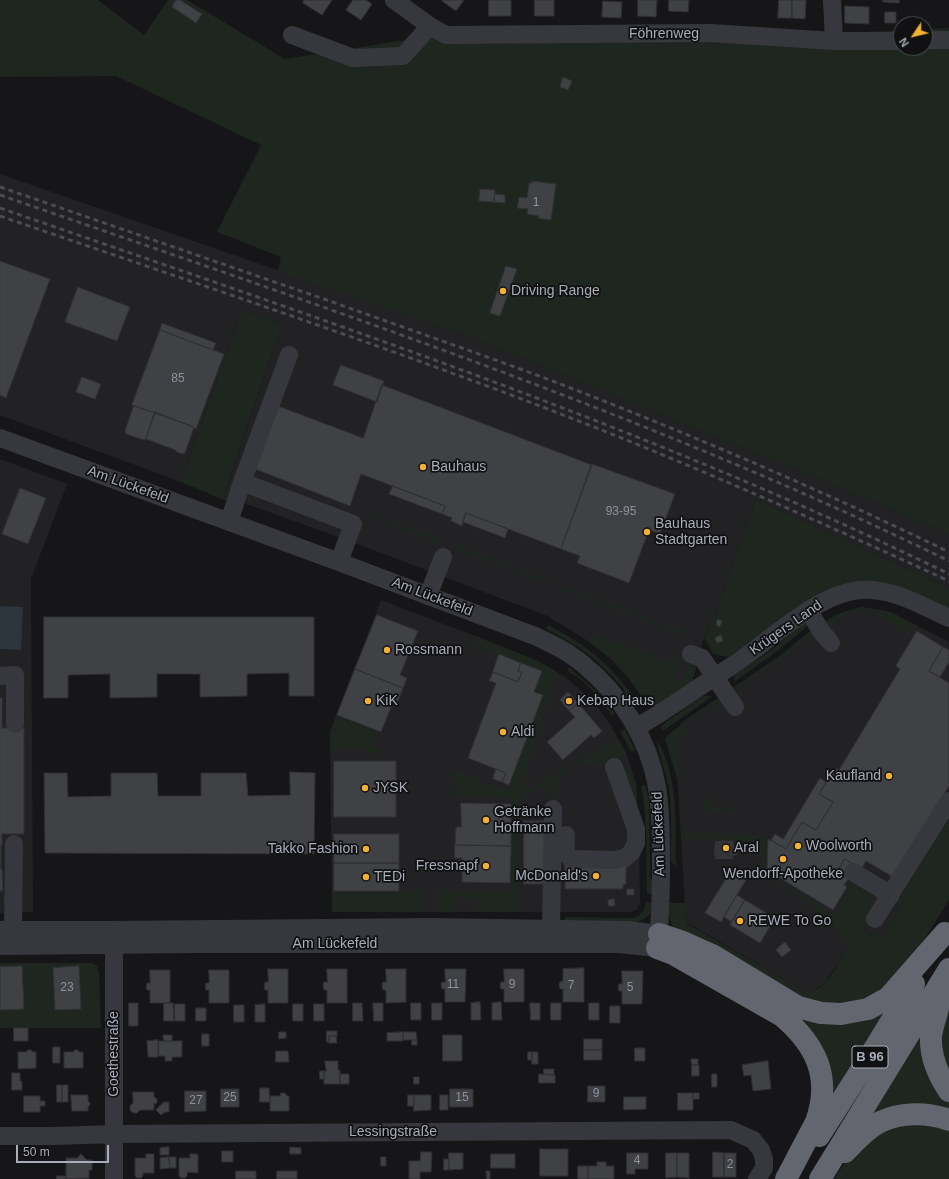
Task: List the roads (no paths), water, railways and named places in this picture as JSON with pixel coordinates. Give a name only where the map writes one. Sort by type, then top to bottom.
[{"type":"highway","points":[[658,941],[683,942],[712,955],[798,1007],[821,1013],[841,1014],[868,1009],[888,998],[947,930]]},
{"type":"highway","name":"B 96","points":[[791,1179],[865,1064],[947,930]]},
{"type":"highway","points":[[658,941],[673,954],[782,1016],[794,1026],[813,1052],[818,1064],[822,1081],[820,1106],[815,1123],[786,1179]]},
{"type":"highway","name":"B 96","points":[[821,1178],[949,969]]},
{"type":"highway","points":[[949,980],[939,1000],[931,1036],[934,1062],[942,1081],[949,1091]]},
{"type":"highway","points":[[821,1178],[858,1139],[880,1123],[904,1115],[924,1114],[949,1120]]},
{"type":"street","name":"Föhrenweg","points":[[394,0],[430,26],[446,35],[711,33],[834,41],[893,40]]},
{"type":"street","points":[[832,0],[834,41]]},
{"type":"street","points":[[292,35],[353,58],[403,56],[430,26]]},
{"type":"street","points":[[933,40],[949,40]]},
{"type":"street","points":[[229,522],[242,482],[289,355]]},
{"type":"street","name":"Am Lückefeld","points":[[0,438],[339,562],[535,636],[551,643],[584,664],[617,698],[637,727],[653,768],[660,810],[661,898],[658,941]]},
{"type":"street","points":[[242,482],[353,524],[339,562]]},
{"type":"street","points":[[428,596],[443,558]]},
{"type":"street","name":"Krügers Land","points":[[637,727],[813,617],[827,600],[841,594],[854,591],[871,590],[887,592],[903,597],[949,618]]},
{"type":"street","points":[[813,617],[826,638],[831,643]]},
{"type":"street","points":[[691,654],[702,658],[735,707]]},
{"type":"street","points":[[0,676],[15,675],[16,724]]},
{"type":"street","points":[[566,835],[566,852],[568,857],[573,859],[614,860],[624,858],[631,853],[636,843],[636,828],[614,768]]},
{"type":"street","points":[[875,919],[949,801]]},
{"type":"street","points":[[553,809],[555,929]]},
{"type":"street","points":[[6,930],[7,900],[14,844]]},
{"type":"street","points":[[555,929],[559,865]]},
{"type":"street","points":[[853,872],[891,895]]},
{"type":"street","name":"Am Lückefeld","points":[[0,946],[114,937],[423,927],[627,930],[658,941]]},
{"type":"street","name":"Am Lückefeld","points":[[6,930],[114,937],[619,944],[658,941]]},
{"type":"street","name":"Goethestraße","points":[[114,937],[114,1179]]},
{"type":"street","name":"Lessingstraße","points":[[0,1136],[731,1130],[753,1140],[761,1150],[764,1159],[760,1173]]},
{"type":"tunnel","points":[[715,850],[737,850]]},
{"type":"railway","points":[[0,187],[324,299],[550,380],[751,462],[851,506],[949,552]]},
{"type":"railway","points":[[0,195],[360,320],[599,409],[834,507],[949,561]]},
{"type":"railway","points":[[0,208],[360,333],[599,422],[834,520],[949,574]]},
{"type":"railway","points":[[0,216],[338,332],[540,406],[644,447],[746,490],[949,581]]},
{"type":"place","name":"Driving Range","points":[[503,291]]},
{"type":"place","name":"Bauhaus","points":[[423,467]]},
{"type":"place","name":"Bauhaus Stadtgarten","points":[[647,532]]},
{"type":"place","name":"Rossmann","points":[[387,650]]},
{"type":"place","name":"KiK","points":[[368,701]]},
{"type":"place","name":"Kebap Haus","points":[[569,701]]},
{"type":"place","name":"Aldi","points":[[503,732]]},
{"type":"place","name":"Kaufland","points":[[889,776]]},
{"type":"place","name":"JYSK","points":[[365,788]]},
{"type":"place","name":"Getränke Hoffmann","points":[[486,820]]},
{"type":"place","name":"Woolworth","points":[[798,846]]},
{"type":"place","name":"Aral","points":[[726,848]]},
{"type":"place","name":"Takko Fashion","points":[[366,849]]},
{"type":"place","name":"Wendorff-Apotheke","points":[[783,859]]},
{"type":"place","name":"Fressnapf","points":[[486,866]]},
{"type":"place","name":"McDonald's","points":[[596,876]]},
{"type":"place","name":"TEDi","points":[[366,877]]},
{"type":"place","name":"REWE To Go","points":[[740,921]]}]
